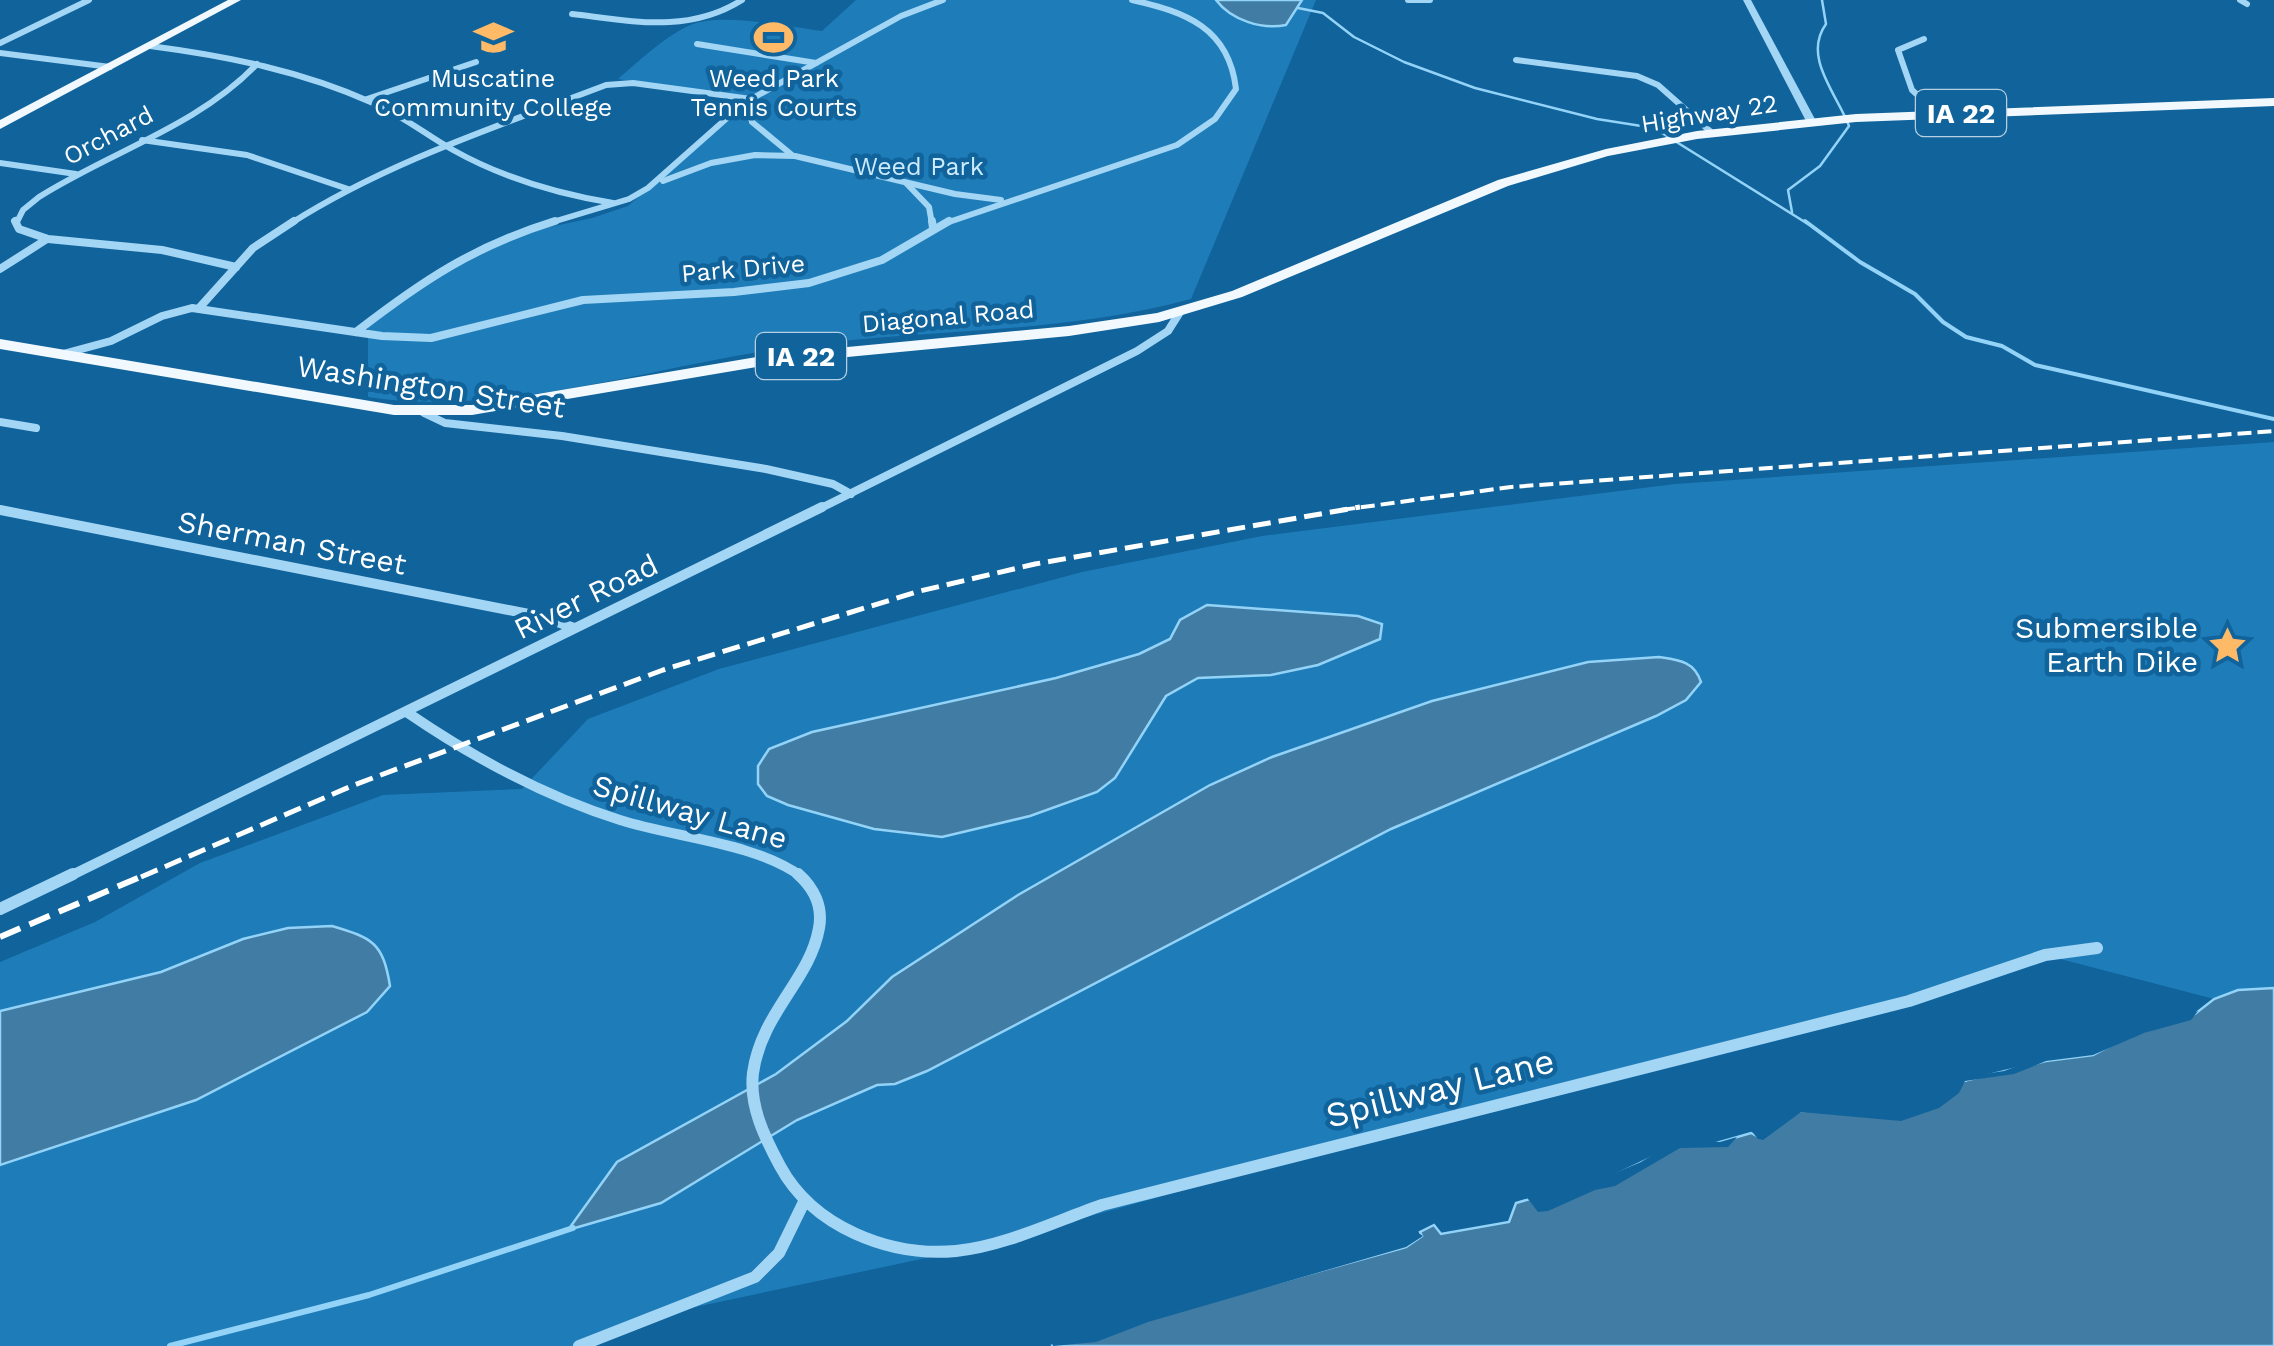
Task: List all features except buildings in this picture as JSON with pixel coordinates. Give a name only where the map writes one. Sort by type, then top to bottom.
[{"type":"main road","points":[[0,125],[236,0]]},
{"type":"main road","name":"Highway 22","points":[[1180,312],[1237,294],[1536,172],[1711,132],[1811,121],[1938,114],[2274,102]]},
{"type":"main road","name":"Diagonal Road","points":[[424,412],[499,407],[774,359],[1087,329],[1180,312]]},
{"type":"main road","name":"Washington Street","points":[[0,344],[424,412]]},
{"type":"street","points":[[0,43],[89,0]]},
{"type":"street","points":[[572,14],[680,24],[718,16],[742,0]]},
{"type":"street","points":[[648,188],[725,116],[751,98],[901,16],[943,0]]},
{"type":"street","name":"Park Drive","points":[[62,354],[112,341],[172,312],[199,308],[356,332],[431,338],[583,300],[790,287],[882,260],[934,228],[1177,145],[1215,119],[1234,97],[1233,62],[1208,28],[1178,13],[1132,0]]},
{"type":"street","points":[[1408,0],[1430,0]]},
{"type":"street","points":[[1747,0],[1811,121]]},
{"type":"street","points":[[2240,0],[2247,4]]},
{"type":"street","points":[[1924,39],[1898,50],[1912,90],[1938,114]]},
{"type":"street","points":[[697,44],[817,63]]},
{"type":"street","points":[[150,46],[257,64],[366,100],[449,148],[541,188],[619,204]]},
{"type":"street","points":[[0,52],[110,67]]},
{"type":"street","points":[[1516,60],[1637,76],[1658,86],[1711,132]]},
{"type":"street","points":[[366,100],[476,62]]},
{"type":"street","name":"Orchard","points":[[48,238],[19,229],[16,216],[76,174],[220,97],[257,64]]},
{"type":"street","points":[[199,308],[225,288],[236,267],[258,245],[348,188],[606,85],[648,85],[751,98]]},
{"type":"street","points":[[751,98],[750,116],[761,131],[792,155]]},
{"type":"street","points":[[725,116],[750,116]]},
{"type":"street","points":[[139,140],[251,153],[317,173],[348,188]]},
{"type":"street","points":[[356,332],[426,278],[470,252],[510,235],[619,204],[715,160],[792,155],[961,195],[1008,201]]},
{"type":"street","points":[[0,163],[76,174]]},
{"type":"street","points":[[900,178],[929,208],[934,228]]},
{"type":"street","points":[[0,269],[48,238],[162,250],[236,267]]},
{"type":"street","name":"River Road","points":[[0,909],[850,494],[1146,344],[1174,325],[1180,312]]},
{"type":"street","name":"Washington Street","points":[[424,412],[445,423],[562,436],[766,470],[833,484],[850,494]]},
{"type":"street","points":[[0,422],[36,428]]},
{"type":"street","name":"Sherman Street","points":[[0,510],[544,617],[574,628]]},
{"type":"street","name":"Spillway Lane","points":[[408,713],[454,747],[570,806],[644,830],[780,864],[812,888],[820,916],[818,934],[812,952],[764,1031],[751,1085],[755,1108],[772,1152],[804,1202],[834,1224],[869,1238],[919,1250],[958,1252],[1102,1205],[1909,1001],[2045,955],[2098,948]]},
{"type":"street","points":[[579,1346],[626,1324],[755,1277],[778,1256],[804,1202]]},
{"type":"green space","name":"Weed Park","points":[[856,0],[1316,0],[1191,299],[1045,325],[797,346],[528,395],[420,402],[368,397],[368,327],[435,275],[526,232],[628,206],[751,98],[618,79],[651,50],[688,26],[717,20],[822,31]]},
{"type":"green space","points":[[2274,442],[2274,988],[2238,990],[2214,999],[2045,955],[1909,1001],[1479,1109],[978,1247],[648,1317],[575,1346],[0,1346],[0,962],[95,922],[200,863],[383,795],[522,789],[588,719],[719,669],[1082,572],[1262,536],[1675,484]]},
{"type":"shaded area","points":[[1216,0],[1302,0],[1286,25],[1277,26],[1257,25],[1238,18]]},
{"type":"shaded area","points":[[1207,605],[1358,616],[1382,624],[1380,639],[1318,665],[1271,675],[1198,678],[1166,696],[1115,778],[1097,792],[1030,816],[942,837],[874,829],[788,805],[767,796],[758,784],[758,766],[769,749],[812,732],[1056,678],[1139,654],[1170,639],[1180,620]]},
{"type":"shaded area","points":[[1659,657],[1690,666],[1701,682],[1686,700],[1656,716],[1391,829],[927,1071],[895,1084],[877,1085],[797,1120],[661,1203],[568,1230],[617,1162],[776,1074],[847,1021],[892,977],[1018,895],[1210,785],[1272,757],[1432,701],[1588,662]]},
{"type":"shaded area","points":[[332,926],[366,939],[384,960],[390,986],[367,1012],[196,1100],[0,1165],[0,1011],[161,972],[243,939],[288,928]]},
{"type":"shaded area","points":[[2274,988],[2274,1346],[1051,1346],[1406,1247],[1422,1236],[1420,1232],[1434,1225],[1441,1234],[1509,1222],[1516,1203],[1530,1199],[1541,1210],[1680,1144],[1713,1144],[1751,1133],[1761,1138],[1798,1111],[1833,1110],[1898,1119],[1939,1101],[1964,1081],[2046,1061],[2093,1055],[2127,1037],[2195,1014],[2214,999],[2238,990]]},
{"type":"pier","points":[[2198,1011],[2191,1020],[2144,1033],[2093,1055],[2046,1061],[2014,1074],[1965,1081],[1959,1093],[1939,1108],[1901,1121],[1801,1112],[1763,1140],[1750,1129],[1760,1132],[1797,1106],[1833,1105],[1897,1114],[1933,1101],[1963,1077],[2004,1071],[2045,1056],[2091,1050],[2125,1033]]},
{"type":"pier","points":[[1737,1137],[1728,1147],[1680,1148],[1615,1186],[1595,1190],[1548,1211],[1538,1212],[1525,1195],[1532,1195],[1541,1204],[1641,1162],[1679,1139],[1720,1142]]},
{"type":"pier","points":[[1423,1236],[1406,1247],[1148,1322],[1096,1342],[1053,1346],[1052,1341],[1404,1242]]},
{"type":"waterway","points":[[1792,212],[1788,190],[1820,166],[1849,126],[1820,62],[1818,49],[1826,24],[1822,0]]},
{"type":"waterway","points":[[1298,8],[1323,13],[1354,37],[1404,62],[1475,88],[1597,119],[1654,128],[1808,224]]},
{"type":"waterway","points":[[1805,221],[1860,262],[1915,294],[1943,322],[1966,337],[2002,346],[2035,365],[2274,419]]},
{"type":"waterway","points":[[170,1346],[369,1295],[573,1228]]},
{"type":"railway","points":[[1349,509],[1511,487],[2274,431]]},
{"type":"railway","points":[[1349,509],[1360,507]]},
{"type":"railway","points":[[141,877],[354,785],[663,670],[920,591],[1035,564],[1349,509]]},
{"type":"railway","points":[[1341,510],[1349,509]]},
{"type":"railway","points":[[0,937],[147,874]]},
{"type":"place","name":"Muscatine Community College","points":[[493,37]]},
{"type":"place","name":"Weed Park Tennis Courts","points":[[774,37]]},
{"type":"place","name":"Submersible Earth Dike","points":[[2228,645]]}]
